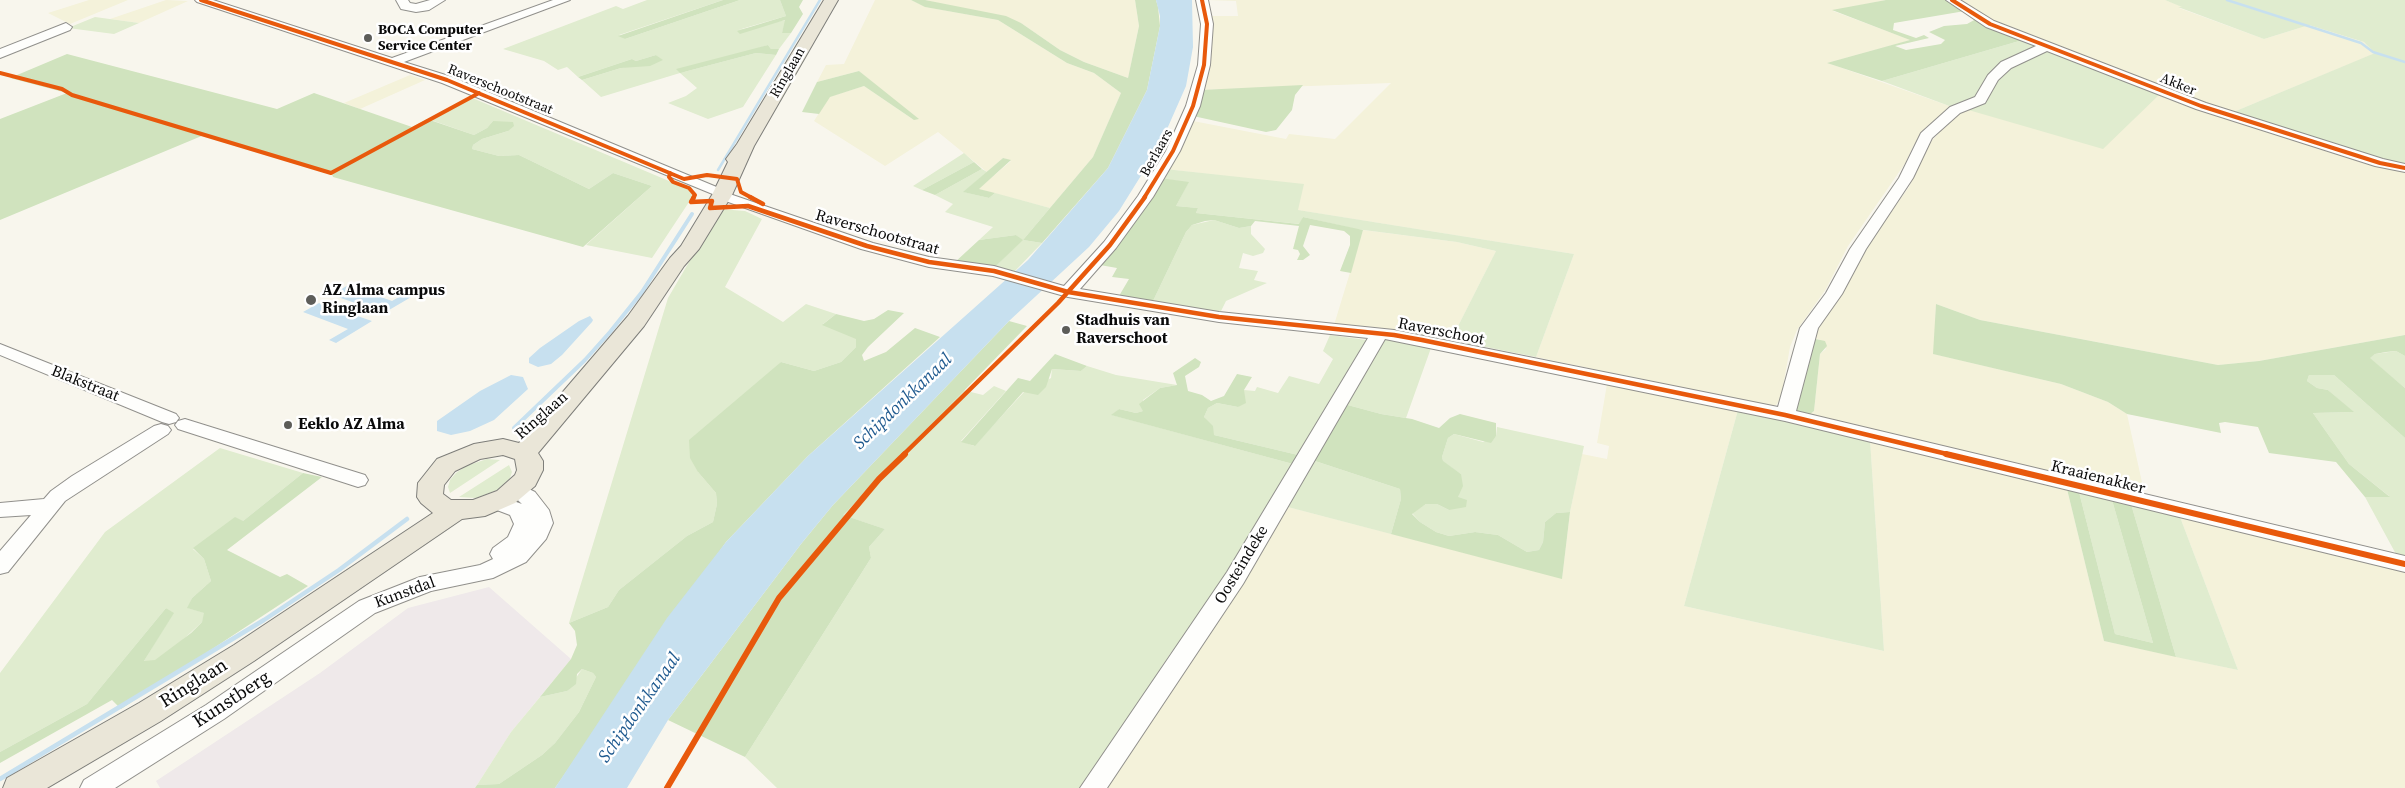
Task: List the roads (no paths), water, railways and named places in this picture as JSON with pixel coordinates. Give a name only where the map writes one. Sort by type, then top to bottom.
[{"type":"main road","name":"Ringlaan","points":[[513,450],[581,383],[636,321],[677,262],[681,250],[831,0]]},
{"type":"main road","points":[[513,450],[530,461],[530,470],[526,480],[506,496],[476,509],[446,507],[430,497],[431,483],[446,465],[474,452],[513,450]]},
{"type":"main road","name":"Ringlaan","points":[[20,788],[150,712],[244,653],[364,571],[375,566],[446,507]]},
{"type":"street","points":[[402,0],[405,6],[416,8],[429,6],[439,0]]},
{"type":"street","points":[[392,62],[564,0]]},
{"type":"street","name":"Berlaars","points":[[1061,290],[1110,245],[1145,197],[1173,151],[1189,115],[1204,65],[1207,24],[1202,0]]},
{"type":"street","name":"Akker","points":[[1952,0],[1990,24],[2228,115],[2380,163],[2405,168]]},
{"type":"street","name":"Raverschootstraat","points":[[208,1],[465,87],[716,191],[867,246],[929,262],[1002,274]]},
{"type":"street","points":[[0,54],[66,27]]},
{"type":"street","points":[[1785,415],[1809,328],[1834,294],[1858,249],[1906,178],[1926,136],[1955,110],[1980,100],[1993,78],[2006,65],[2047,46]]},
{"type":"street","name":"Raverschoot","points":[[1002,274],[1061,290],[1218,317],[1422,340],[1785,415]]},
{"type":"street","name":"Oosteindeke","points":[[1093,788],[1235,578],[1379,334]]},
{"type":"street","name":"Blakstraat","points":[[1,355],[24,359],[172,424],[358,480]]},
{"type":"street","name":"Kraaienakker","points":[[1785,415],[2405,564]]},
{"type":"street","points":[[0,566],[49,506],[79,481],[172,424]]},
{"type":"street","name":"Kunstdal","points":[[367,607],[428,583],[486,572],[518,556],[538,534],[542,523],[540,510],[528,497],[506,496]]},
{"type":"street","points":[[0,510],[49,506]]},
{"type":"street","name":"Kunstberg","points":[[93,788],[215,712],[367,607]]},
{"type":"water","name":"Schipdonkkanaal","points":[[1156,0],[1192,0],[1193,47],[1186,86],[1160,145],[1119,211],[1089,247],[1009,321],[833,505],[801,544],[668,720],[627,788],[555,788],[667,618],[726,542],[808,456],[1028,260],[1108,168],[1147,90],[1160,26],[1160,16]]},
{"type":"water","points":[[348,285],[392,301],[411,290],[418,293],[384,313],[332,295]]},
{"type":"water","points":[[319,303],[372,321],[336,343],[329,340],[348,329],[303,312]]},
{"type":"water","points":[[590,316],[593,320],[592,322],[562,355],[551,364],[538,367],[529,363],[529,358],[540,348],[579,321]]},
{"type":"water","points":[[511,375],[523,377],[528,389],[494,420],[470,431],[451,435],[437,431],[437,421],[480,391]]},
{"type":"waterway","points":[[718,170],[820,0]]},
{"type":"waterway","points":[[2227,0],[2361,43],[2373,52],[2405,62]]},
{"type":"waterway","points":[[514,428],[585,360],[610,332],[642,292],[692,214]]},
{"type":"waterway","points":[[0,779],[264,620],[339,570],[407,519]]},
{"type":"place","name":"BOCA Computer Service Center","points":[[368,38]]},
{"type":"place","name":"AZ Alma campus Ringlaan","points":[[311,300]]},
{"type":"place","name":"Stadhuis van Raverschoot","points":[[1066,330]]},
{"type":"place","name":"Eeklo AZ Alma","points":[[288,425]]}]
